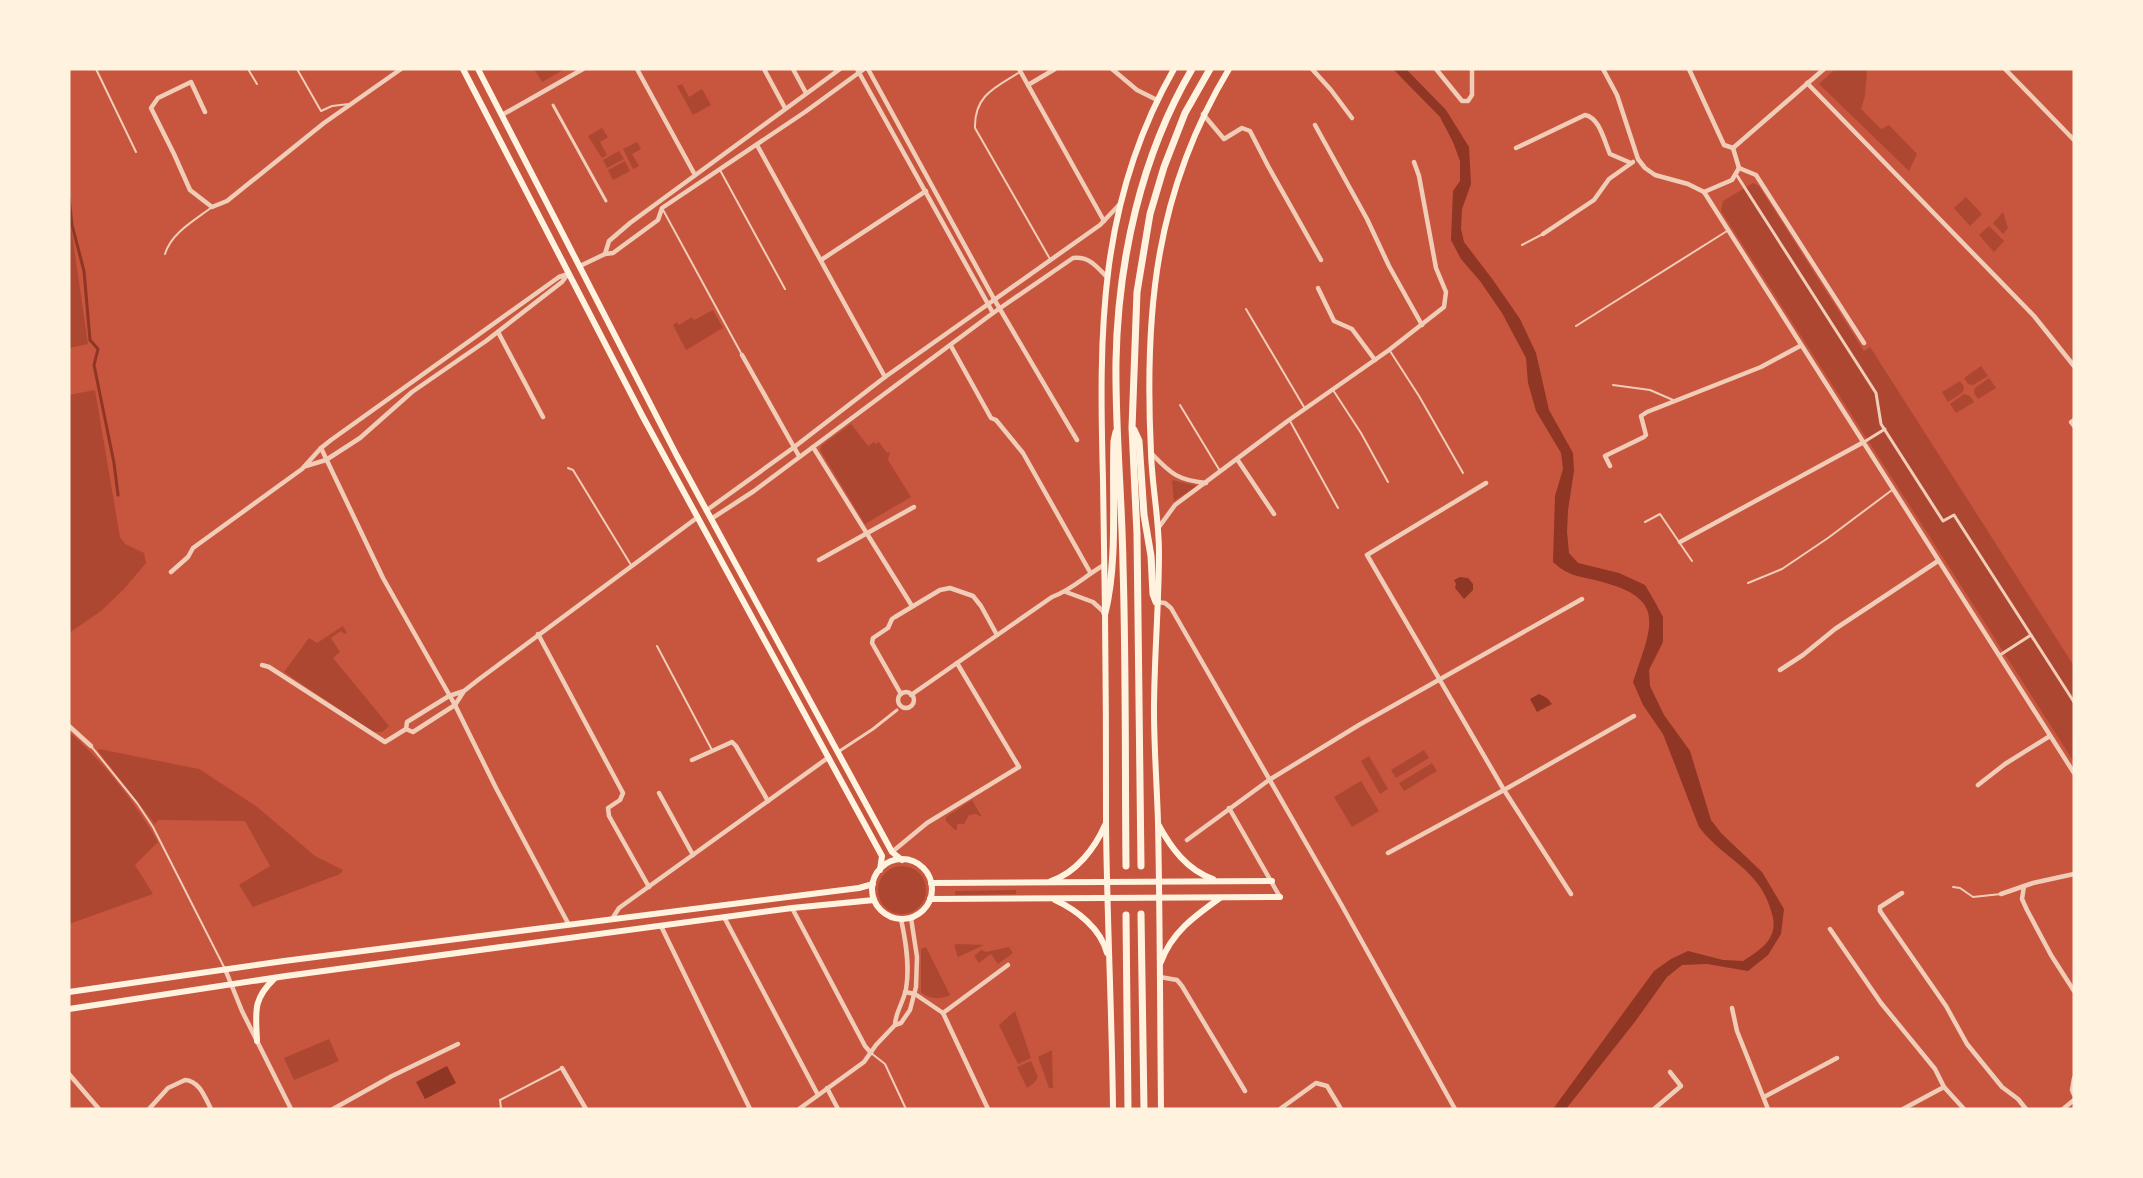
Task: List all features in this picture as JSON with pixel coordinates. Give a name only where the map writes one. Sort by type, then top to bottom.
[{"type":"highway","points":[[1126,866],[1124,575],[1116,360],[1123,272],[1149,163],[1172,107],[1192,69]]},
{"type":"highway","points":[[1141,866],[1136,508],[1132,428],[1137,292],[1150,214],[1164,167],[1185,113],[1210,69]]},
{"type":"highway","points":[[1105,613],[1112,543],[1114,441],[1119,427]]},
{"type":"highway","points":[[1132,428],[1139,441],[1144,515],[1151,556],[1153,594],[1156,602]]},
{"type":"highway","points":[[1141,914],[1144,1109]]},
{"type":"highway","points":[[1126,915],[1128,1109]]},
{"type":"main road","points":[[464,69],[643,417],[882,856],[880,870],[873,884],[874,900],[883,912],[901,919],[911,918],[926,908],[930,899],[931,883],[927,873],[920,866],[902,860],[892,852],[677,456],[478,69]]},
{"type":"main road","points":[[1113,1109],[1100,402],[1102,321],[1119,205],[1157,100],[1174,69]]},
{"type":"main road","points":[[1161,1109],[1160,966],[1156,898],[1158,823],[1154,711],[1159,554],[1151,453],[1152,297],[1158,254],[1175,190],[1203,114],[1229,69]]},
{"type":"main road","points":[[568,274],[580,266]]},
{"type":"main road","points":[[698,516],[706,510]]},
{"type":"main road","points":[[702,525],[711,519]]},
{"type":"main road","points":[[829,757],[837,753]]},
{"type":"main road","points":[[1044,882],[1054,880],[1080,861],[1100,837],[1106,823]]},
{"type":"main road","points":[[1158,823],[1171,846],[1190,866],[1200,875],[1219,881]]},
{"type":"main road","points":[[880,870],[889,863],[902,860]]},
{"type":"main road","points":[[931,883],[1272,881]]},
{"type":"main road","points":[[69,992],[225,969],[859,888],[873,884]]},
{"type":"main road","points":[[1160,966],[1167,946],[1174,936],[1221,897]]},
{"type":"main road","points":[[930,899],[1280,897]]},
{"type":"main road","points":[[1052,898],[1074,910],[1089,924],[1106,947],[1110,964]]},
{"type":"main road","points":[[69,1009],[274,978],[724,917],[874,900]]},
{"type":"main road","points":[[257,1041],[256,1005],[264,989],[274,978]]},
{"type":"street","points":[[205,112],[191,82],[158,98],[150,108],[190,190],[212,207],[227,201],[349,104],[401,69]]},
{"type":"street","points":[[502,116],[584,69]]},
{"type":"street","points":[[637,69],[695,174]]},
{"type":"street","points":[[764,69],[785,108]]},
{"type":"street","points":[[793,69],[806,93]]},
{"type":"street","points":[[605,254],[609,241],[695,174],[839,69]]},
{"type":"street","points":[[580,266],[605,254],[613,253],[658,220],[662,208],[720,171],[858,71],[866,69],[994,299],[1077,440]]},
{"type":"street","points":[[1028,85],[1055,69]]},
{"type":"street","points":[[1112,69],[1137,90],[1157,100]]},
{"type":"street","points":[[1312,69],[1352,118]]},
{"type":"street","points":[[1436,69],[1462,101],[1468,101],[1472,95],[1472,69]]},
{"type":"street","points":[[1603,69],[1617,95],[1638,159],[1655,175],[1688,184],[1704,192],[2074,773]]},
{"type":"street","points":[[1689,69],[1724,145],[1733,148]]},
{"type":"street","points":[[1733,148],[1824,69]]},
{"type":"street","points":[[2004,69],[2074,140]]},
{"type":"street","points":[[1020,70],[1104,221]]},
{"type":"street","points":[[858,71],[993,313]]},
{"type":"street","points":[[1807,83],[2034,316],[2074,366]]},
{"type":"street","points":[[554,105],[606,201]]},
{"type":"street","points":[[1203,114],[1224,139],[1242,128],[1250,131],[1321,260]]},
{"type":"street","points":[[1516,148],[1585,115],[1591,116],[1596,122],[1610,154],[1631,163]]},
{"type":"street","points":[[1315,125],[1422,325]]},
{"type":"street","points":[[757,145],[885,377]]},
{"type":"street","points":[[1704,192],[1725,184],[1736,174],[1739,168],[1733,148]]},
{"type":"street","points":[[1542,234],[1594,200],[1610,179],[1638,159]]},
{"type":"street","points":[[1158,527],[1175,505],[1289,420],[1376,360],[1444,307],[1446,292],[1437,268],[1414,162]]},
{"type":"street","points":[[1739,168],[1756,175],[1864,343]]},
{"type":"street","points":[[1736,174],[1876,393],[1881,424],[1884,429],[1943,521],[1954,515],[2074,702]]},
{"type":"street","points":[[821,260],[926,191]]},
{"type":"street","points":[[706,510],[794,448],[885,377],[1104,221],[1119,205]]},
{"type":"street","points":[[711,519],[754,491],[993,313],[1073,258],[1081,257],[1089,260],[1107,277]]},
{"type":"street","points":[[306,467],[326,460],[368,432],[412,393],[498,332],[562,282],[568,274]]},
{"type":"street","points":[[171,572],[193,548],[306,467],[321,448],[559,277],[568,274]]},
{"type":"street","points":[[1318,288],[1334,321],[1352,329],[1376,360]]},
{"type":"street","points":[[498,332],[543,417]]},
{"type":"street","points":[[951,346],[991,417],[1023,453],[1089,572]]},
{"type":"street","points":[[1610,466],[1605,456],[1646,435],[1641,416],[1761,367],[1800,346]]},
{"type":"street","points":[[742,355],[799,456]]},
{"type":"street","points":[[1680,542],[1884,429]]},
{"type":"street","points":[[813,447],[912,606]]},
{"type":"street","points":[[321,448],[383,578],[455,705],[569,925]]},
{"type":"street","points":[[1151,453],[1173,475],[1206,483]]},
{"type":"street","points":[[1237,459],[1274,514]]},
{"type":"street","points":[[1486,483],[1367,555],[1504,790],[1571,894]]},
{"type":"street","points":[[819,560],[914,507]]},
{"type":"street","points":[[406,729],[407,722],[449,696],[464,691],[698,516]]},
{"type":"street","points":[[1780,670],[1835,629],[1938,561]]},
{"type":"street","points":[[912,695],[1052,597],[1066,592],[1089,572],[1104,565]]},
{"type":"street","points":[[901,694],[872,643],[873,638],[888,628],[892,619],[912,606],[940,590],[958,590],[977,600],[997,635]]},
{"type":"street","points":[[1066,592],[1093,602],[1105,613]]},
{"type":"street","points":[[1187,840],[1269,780],[1359,724],[1582,599]]},
{"type":"street","points":[[1156,602],[1165,603],[1171,608],[1341,904],[1455,1109]]},
{"type":"street","points":[[538,634],[623,793],[622,797],[608,808],[609,816],[649,887]]},
{"type":"street","points":[[1999,656],[2031,636]]},
{"type":"street","points":[[892,852],[927,823],[1019,767],[957,663]]},
{"type":"street","points":[[262,665],[269,667],[385,742],[406,729]]},
{"type":"street","points":[[406,729],[413,732],[455,705],[464,691]]},
{"type":"street","points":[[901,694],[912,695]]},
{"type":"street","points":[[901,694],[898,702],[905,708],[912,705],[912,695]]},
{"type":"street","points":[[837,753],[897,710]]},
{"type":"street","points":[[1388,853],[1634,716]]},
{"type":"street","points":[[69,726],[91,746]]},
{"type":"street","points":[[1978,785],[2005,764],[2050,736]]},
{"type":"street","points":[[692,760],[732,742],[768,801]]},
{"type":"street","points":[[612,919],[619,908],[829,757]]},
{"type":"street","points":[[659,793],[693,855]]},
{"type":"street","points":[[1229,808],[1280,897]]},
{"type":"street","points":[[2001,894],[2074,874]]},
{"type":"street","points":[[2024,886],[2022,898],[2027,910],[2051,955],[2074,991]]},
{"type":"street","points":[[1902,893],[1880,907],[1880,911],[1946,1006],[1967,1044],[2002,1087],[2018,1099],[2026,1109]]},
{"type":"street","points":[[792,908],[865,1046],[871,1053]]},
{"type":"street","points":[[724,917],[818,1095]]},
{"type":"street","points":[[895,1025],[901,1023],[906,1017],[915,994],[917,957],[911,918]]},
{"type":"street","points":[[799,1109],[864,1062],[895,1025],[905,992],[908,964],[901,919]]},
{"type":"street","points":[[661,926],[750,1109]]},
{"type":"street","points":[[1830,929],[1881,1002],[1935,1069],[1944,1087],[1965,1109]]},
{"type":"street","points":[[943,1013],[1008,965]]},
{"type":"street","points":[[225,969],[230,985],[291,1109]]},
{"type":"street","points":[[1160,977],[1177,980],[1182,986],[1245,1091]]},
{"type":"street","points":[[905,992],[915,994],[943,1013],[988,1109]]},
{"type":"street","points":[[1732,1008],[1740,1041],[1768,1109]]},
{"type":"street","points":[[333,1109],[392,1076],[458,1044]]},
{"type":"street","points":[[1764,1097],[1837,1058]]},
{"type":"street","points":[[562,1068],[586,1109]]},
{"type":"street","points":[[1654,1109],[1681,1086],[1670,1072]]},
{"type":"street","points":[[69,1074],[99,1109]]},
{"type":"street","points":[[2063,1109],[2074,1097],[2072,1090],[2074,1078]]},
{"type":"street","points":[[149,1109],[168,1088],[181,1081],[190,1080],[199,1087],[211,1109]]},
{"type":"street","points":[[1280,1109],[1316,1083],[1327,1086],[1341,1109]]},
{"type":"street","points":[[1903,1109],[1944,1087]]},
{"type":"street","points":[[827,1088],[838,1109]]},
{"type":"lane","points":[[96,69],[136,152]]},
{"type":"lane","points":[[248,69],[257,84]]},
{"type":"lane","points":[[297,69],[321,111],[332,106],[349,104]]},
{"type":"lane","points":[[1020,70],[982,97],[977,110],[975,128],[1050,260]]},
{"type":"lane","points":[[720,171],[785,289]]},
{"type":"lane","points":[[165,254],[168,245],[182,230],[212,207]]},
{"type":"lane","points":[[662,208],[742,355]]},
{"type":"lane","points":[[1576,326],[1727,231]]},
{"type":"lane","points":[[1522,245],[1542,234]]},
{"type":"lane","points":[[1246,309],[1305,409]]},
{"type":"lane","points":[[1389,350],[1463,472]]},
{"type":"lane","points":[[1613,385],[1650,390],[1673,401]]},
{"type":"lane","points":[[1333,390],[1361,432],[1388,482]]},
{"type":"lane","points":[[1180,405],[1220,471]]},
{"type":"lane","points":[[1289,420],[1338,508]]},
{"type":"lane","points":[[568,468],[573,470],[631,566]]},
{"type":"lane","points":[[1748,583],[1782,569],[1893,490]]},
{"type":"lane","points":[[1645,522],[1660,514],[1692,561]]},
{"type":"lane","points":[[657,646],[712,750]]},
{"type":"lane","points":[[1776,674],[1780,670]]},
{"type":"lane","points":[[91,746],[137,803],[153,827],[225,969]]},
{"type":"lane","points":[[1953,887],[1960,888],[1973,897],[2001,894]]},
{"type":"lane","points":[[871,1053],[885,1064],[906,1109]]},
{"type":"lane","points":[[500,1109],[500,1100],[562,1068]]},
{"type":"shaded area","points":[[534,69],[562,69],[563,70],[542,82]]},
{"type":"shaded area","points":[[1393,69],[1406,69],[1446,110],[1469,147],[1471,184],[1462,209],[1461,229],[1464,242],[1520,319],[1536,353],[1549,410],[1573,453],[1574,471],[1567,532],[1569,553],[1578,563],[1619,573],[1645,585],[1663,617],[1663,642],[1649,670],[1650,686],[1664,715],[1690,751],[1711,820],[1721,833],[1762,872],[1784,909],[1781,934],[1768,955],[1748,971],[1707,964],[1682,965],[1667,977],[1566,1109],[1553,1109],[1654,971],[1688,951],[1723,960],[1743,961],[1768,941],[1773,931],[1773,917],[1767,899],[1751,875],[1719,848],[1699,827],[1663,734],[1643,705],[1633,682],[1649,629],[1649,616],[1645,605],[1635,595],[1619,587],[1572,574],[1553,562],[1555,496],[1563,469],[1561,453],[1536,411],[1528,383],[1526,358],[1502,313],[1480,281],[1461,259],[1451,240],[1453,191],[1460,181],[1460,161],[1453,142],[1440,117]]},
{"type":"shaded area","points":[[1835,69],[1867,69],[1865,96],[1861,109],[1881,129],[1889,125],[1917,154],[1909,171],[1819,84]]},
{"type":"shaded area","points":[[682,84],[689,97],[702,89],[711,105],[693,115],[677,86]]},
{"type":"shaded area","points":[[602,128],[608,137],[600,142],[607,155],[602,158],[588,136]]},
{"type":"shaded area","points":[[637,142],[641,149],[632,154],[639,166],[633,169],[623,149]]},
{"type":"shaded area","points":[[619,151],[624,159],[607,168],[603,160]]},
{"type":"shaded area","points":[[625,161],[630,171],[613,180],[608,170]]},
{"type":"shaded area","points":[[1753,183],[1759,186],[1864,351],[1870,347],[2074,666],[2074,762],[1721,211],[1723,201]]},
{"type":"shaded area","points":[[1966,197],[1982,214],[1970,226],[1954,208]]},
{"type":"shaded area","points":[[2003,212],[2008,228],[2003,234],[1993,223]]},
{"type":"shaded area","points":[[69,213],[88,344],[69,348]]},
{"type":"shaded area","points":[[1989,226],[2004,241],[1994,252],[1979,235]]},
{"type":"shaded area","points":[[713,310],[723,328],[686,350],[673,325],[677,322],[679,325],[692,317],[694,320]]},
{"type":"shaded area","points":[[1981,366],[1988,376],[1973,385],[1968,384],[1964,378]]},
{"type":"shaded area","points":[[1989,378],[1996,388],[1978,399],[1974,393],[1975,388]]},
{"type":"shaded area","points":[[1960,381],[1964,387],[1963,392],[1948,402],[1942,392]]},
{"type":"shaded area","points":[[95,390],[120,537],[125,544],[144,553],[146,563],[101,611],[69,633],[69,395]]},
{"type":"shaded area","points":[[1964,394],[1970,396],[1974,402],[1956,413],[1950,404]]},
{"type":"shaded area","points":[[851,424],[868,446],[879,442],[887,453],[890,452],[888,460],[911,497],[865,524],[820,450],[822,445]]},
{"type":"shaded area","points":[[1172,480],[1197,486],[1174,501]]},
{"type":"shaded area","points":[[1460,577],[1468,578],[1473,584],[1473,590],[1464,599],[1455,588],[1454,580]]},
{"type":"shaded area","points":[[343,626],[347,633],[344,634],[341,631],[331,638],[340,652],[333,658],[389,726],[382,732],[373,732],[284,672],[309,638],[317,643]]},
{"type":"shaded area","points":[[1539,694],[1552,704],[1537,712],[1530,699]]},
{"type":"shaded area","points":[[69,732],[95,756],[118,783],[158,842],[135,865],[153,894],[69,924]]},
{"type":"shaded area","points":[[99,749],[199,769],[256,806],[315,856],[343,870],[340,874],[253,907],[239,885],[270,866],[245,821],[158,820],[155,824],[98,751]]},
{"type":"shaded area","points":[[1424,750],[1429,758],[1396,778],[1391,770]]},
{"type":"shaded area","points":[[1369,756],[1388,789],[1380,794],[1361,761]]},
{"type":"shaded area","points":[[1432,763],[1437,771],[1404,791],[1399,783]]},
{"type":"shaded area","points":[[1361,781],[1379,811],[1352,827],[1334,797]]},
{"type":"shaded area","points":[[972,800],[982,817],[976,814],[969,815],[964,824],[957,824],[957,830],[955,830],[946,821],[946,817]]},
{"type":"shaded area","points":[[897,866],[907,866],[919,873],[926,885],[926,895],[919,907],[907,914],[897,914],[882,903],[878,895],[878,885],[889,870]]},
{"type":"shaded area","points":[[1016,890],[1016,894],[955,895],[955,891]]},
{"type":"shaded area","points":[[954,945],[984,945],[958,957]]},
{"type":"shaded area","points":[[926,947],[950,995],[943,998],[927,996],[921,992],[921,949]]},
{"type":"shaded area","points":[[1009,947],[1013,953],[998,964],[991,954],[979,963],[974,956],[981,950],[986,952]]},
{"type":"shaded area","points":[[1015,1011],[1031,1058],[1018,1064],[999,1025]]},
{"type":"shaded area","points":[[329,1039],[339,1061],[294,1080],[284,1058]]},
{"type":"shaded area","points":[[1052,1050],[1053,1088],[1049,1088],[1038,1057]]},
{"type":"shaded area","points":[[1031,1061],[1038,1077],[1027,1088],[1017,1067]]},
{"type":"shaded area","points":[[447,1066],[456,1083],[425,1099],[416,1082]]},
{"type":"waterway","points":[[69,198],[72,225],[84,271],[90,340],[98,349],[94,365],[114,463],[118,495]]}]
